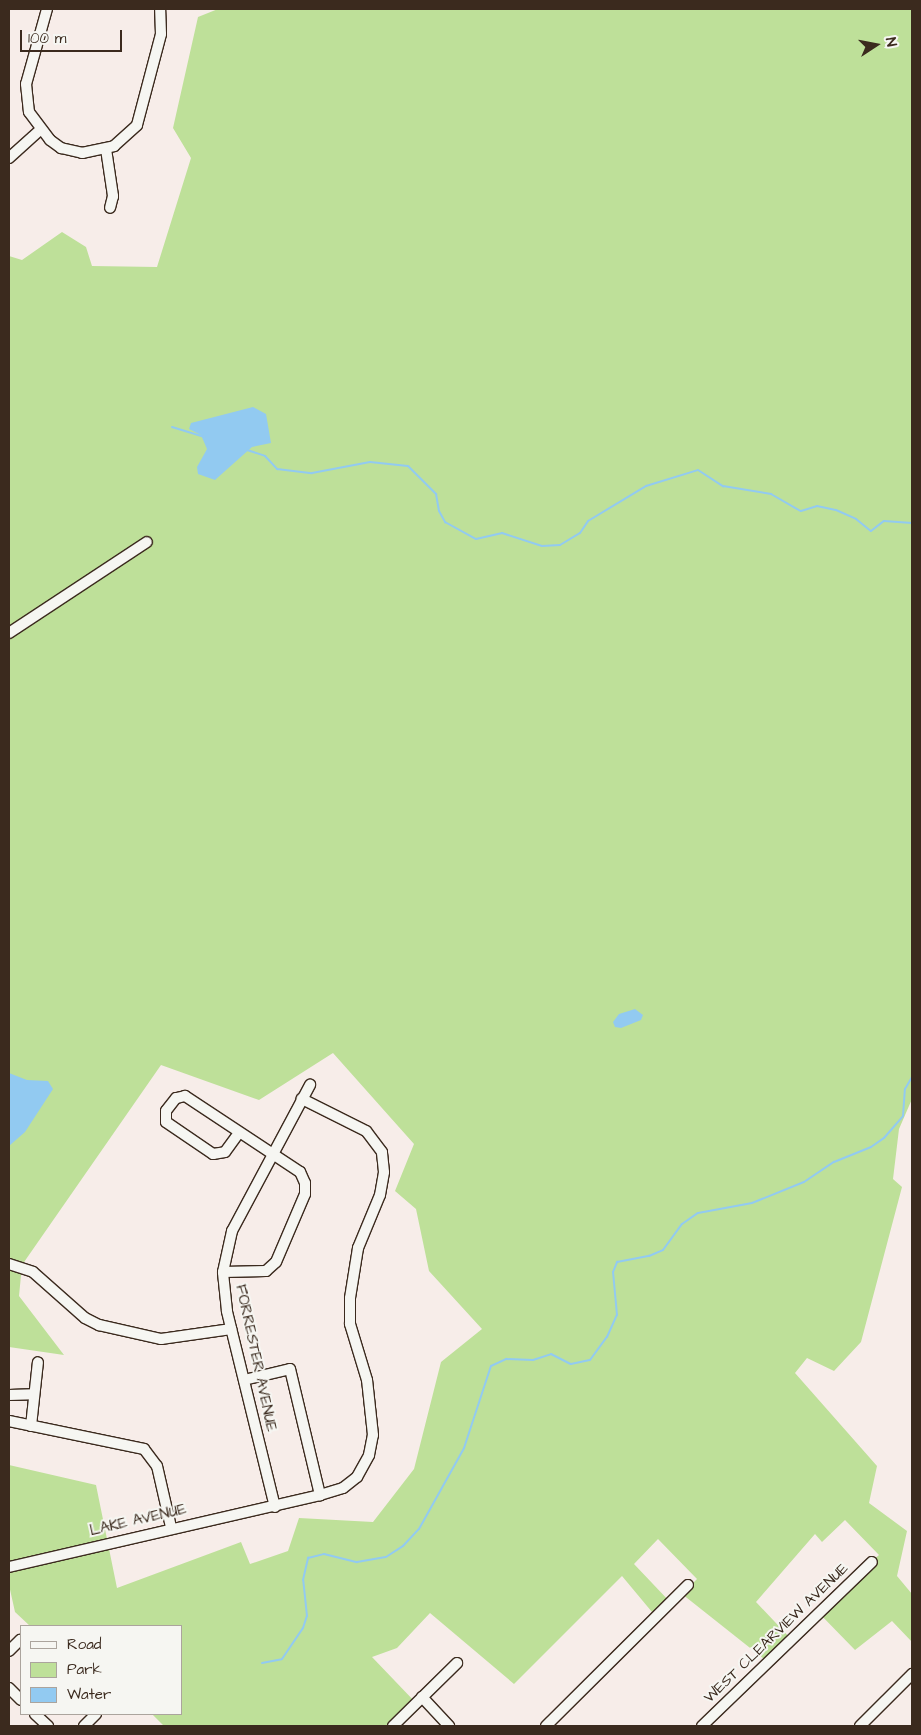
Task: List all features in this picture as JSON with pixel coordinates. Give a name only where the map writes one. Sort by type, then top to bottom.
[{"type":"street","points":[[46,9],[25,96],[29,112],[40,130],[60,148],[78,153],[106,149],[125,138],[137,125],[143,109],[161,34],[160,9]]},
{"type":"street","points":[[9,158],[40,130]]},
{"type":"street","points":[[106,149],[114,196],[110,208]]},
{"type":"street","points":[[9,633],[147,542]]},
{"type":"street","name":"FORRESTER AVENUE","points":[[275,1507],[231,1329],[223,1272],[232,1231],[310,1085]]},
{"type":"street","points":[[223,1272],[266,1271],[276,1262],[305,1194],[305,1183],[300,1172],[272,1156],[186,1096],[176,1098],[166,1112],[166,1122],[213,1154],[225,1152],[239,1133]]},
{"type":"street","name":"LAKE AVENUE","points":[[9,1567],[171,1527],[275,1507],[343,1488],[357,1477],[369,1455],[374,1435],[367,1380],[350,1324],[350,1298],[358,1248],[380,1194],[384,1172],[382,1152],[366,1131],[302,1099]]},
{"type":"street","points":[[9,1264],[33,1272],[51,1284],[85,1318],[99,1325],[161,1339],[231,1329]]},
{"type":"street","points":[[31,1426],[38,1362]]},
{"type":"street","points":[[244,1380],[290,1369],[320,1495]]},
{"type":"street","points":[[9,1395],[33,1394]]},
{"type":"street","points":[[9,1421],[144,1449],[158,1466],[171,1527]]},
{"type":"street","name":"WEST CLEARVIEW AVENUE","points":[[702,1726],[872,1562]]},
{"type":"street","points":[[546,1726],[688,1585]]},
{"type":"street","points":[[9,1651],[20,1640]]},
{"type":"street","points":[[393,1726],[457,1663]]},
{"type":"street","points":[[860,1726],[912,1674]]},
{"type":"street","points":[[9,1688],[20,1699]]},
{"type":"street","points":[[422,1697],[449,1726]]},
{"type":"street","points":[[36,1715],[48,1726]]},
{"type":"street","points":[[84,1726],[95,1715]]},
{"type":"green space","points":[[218,9],[912,9],[912,1099],[899,1129],[893,1179],[902,1187],[861,1342],[834,1371],[807,1358],[795,1373],[877,1466],[869,1503],[907,1531],[897,1576],[912,1594],[912,1642],[892,1621],[855,1650],[816,1610],[879,1555],[845,1520],[822,1542],[815,1534],[756,1602],[791,1639],[769,1663],[682,1594],[697,1579],[658,1539],[634,1564],[671,1603],[657,1618],[622,1576],[514,1684],[430,1613],[397,1648],[372,1657],[417,1704],[395,1726],[164,1726],[153,1715],[182,1715],[182,1625],[29,1625],[15,1612],[9,1585],[9,1465],[96,1485],[117,1588],[241,1542],[250,1564],[288,1551],[299,1518],[373,1522],[414,1469],[441,1362],[482,1329],[429,1271],[416,1209],[395,1191],[414,1144],[333,1053],[259,1100],[161,1065],[22,1265],[19,1296],[64,1355],[9,1347],[9,256],[22,260],[62,232],[86,247],[92,266],[157,267],[191,158],[173,128],[198,17]]},
{"type":"water","points":[[253,407],[266,414],[271,443],[252,447],[215,480],[198,474],[197,467],[207,449],[201,435],[189,429],[191,423]]},
{"type":"water","points":[[635,1009],[643,1015],[641,1020],[621,1028],[615,1027],[613,1022],[619,1014]]},
{"type":"water","points":[[9,1073],[27,1080],[48,1081],[53,1089],[25,1132],[9,1146]]},
{"type":"waterway","points":[[172,427],[204,437]]},
{"type":"waterway","points":[[247,450],[265,456],[277,469],[312,473],[370,462],[408,466],[436,494],[439,511],[445,522],[476,539],[502,533],[542,546],[560,545],[580,533],[588,521],[646,486],[698,470],[723,486],[771,494],[801,511],[817,506],[836,510],[856,519],[871,531],[884,521],[912,523]]},
{"type":"waterway","points":[[262,1663],[282,1659],[303,1628],[307,1616],[303,1580],[308,1558],[324,1554],[357,1562],[386,1557],[403,1546],[419,1529],[464,1448],[491,1366],[506,1359],[533,1360],[551,1354],[571,1364],[590,1360],[607,1337],[617,1315],[613,1272],[617,1262],[649,1256],[663,1250],[682,1224],[698,1213],[752,1203],[804,1182],[834,1162],[871,1147],[884,1138],[903,1116],[905,1089],[912,1077]]}]
